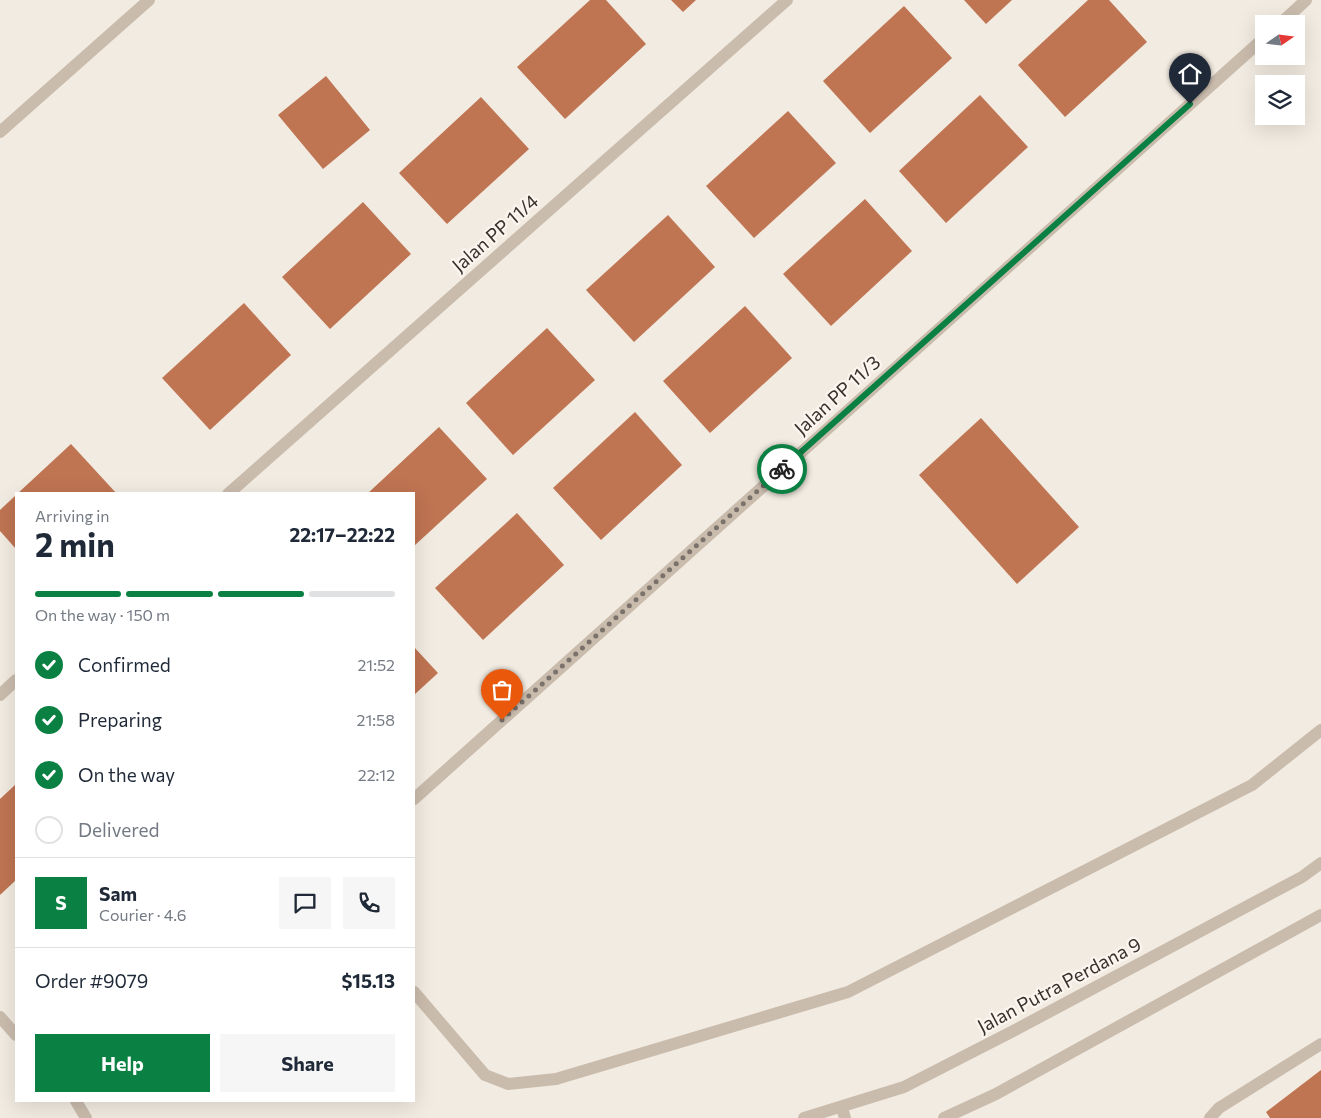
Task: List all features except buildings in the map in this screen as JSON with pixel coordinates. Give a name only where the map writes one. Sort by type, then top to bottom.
[{"type":"street","points":[[0,132],[149,0]]},
{"type":"street","name":"Jalan PP 11/4","points":[[230,492],[787,0]]},
{"type":"street","points":[[1290,15],[1306,0]]},
{"type":"street","name":"Jalan PP 11/3","points":[[415,798],[1255,46]]},
{"type":"street","points":[[0,695],[15,681]]},
{"type":"street","points":[[415,993],[485,1075],[508,1084],[556,1079],[848,992],[1252,785],[1321,730]]},
{"type":"street","name":"Jalan Putra Perdana 9","points":[[804,1118],[843,1113],[904,1087],[1008,1034],[1302,877],[1321,863]]},
{"type":"street","points":[[944,1118],[1004,1090],[1321,916]]},
{"type":"street","points":[[0,1018],[15,1034]]},
{"type":"street","points":[[1210,1118],[1219,1108],[1321,1044]]},
{"type":"street","points":[[77,1102],[86,1118]]},
{"type":"way so far","points":[[502,720],[782,469]]},
{"type":"route","points":[[782,469],[1190,104]]}]
